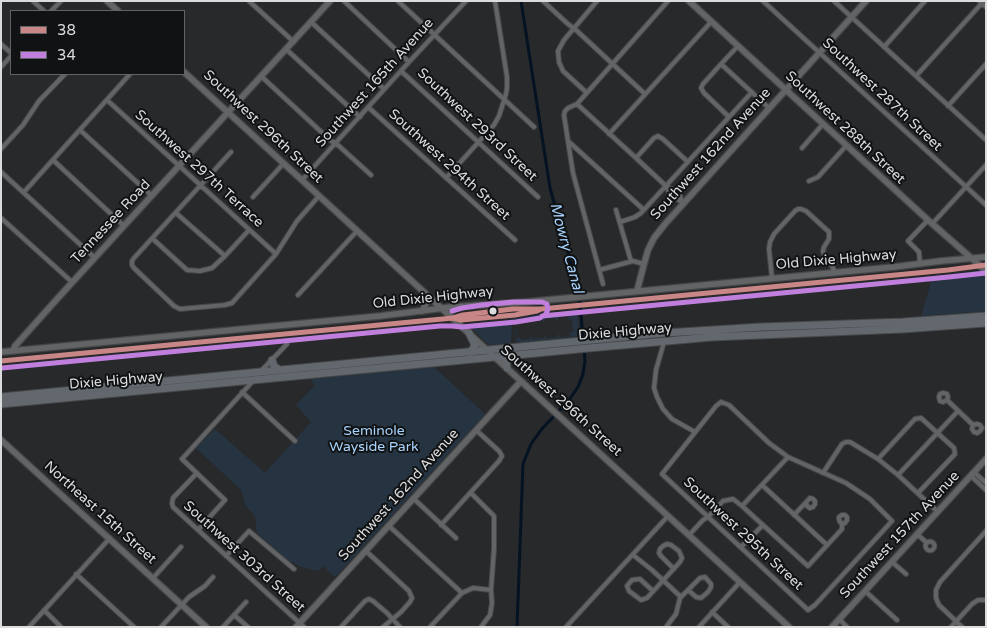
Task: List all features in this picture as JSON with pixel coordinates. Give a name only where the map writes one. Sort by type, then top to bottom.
[{"type":"highway","points":[[937,326],[942,322],[963,322],[976,316]]},
{"type":"highway","points":[[664,337],[704,334],[712,330],[903,322],[986,316]]},
{"type":"highway","points":[[860,330],[862,327],[903,322]]},
{"type":"highway","name":"Dixie Highway","points":[[323,370],[370,365],[372,361],[494,357],[579,345],[664,337],[728,336],[986,323]]},
{"type":"highway","points":[[808,332],[821,329],[846,328],[852,324]]},
{"type":"highway","points":[[469,333],[475,346],[471,352]]},
{"type":"highway","name":"Dixie Highway","points":[[588,344],[617,345],[664,337]]},
{"type":"highway","points":[[494,357],[501,352],[548,348],[556,344]]},
{"type":"highway","name":"Dixie Highway","points":[[423,360],[487,350],[556,344],[579,345]]},
{"type":"highway","points":[[233,382],[268,379],[323,370],[377,368],[381,364],[479,355],[487,350]]},
{"type":"highway","points":[[507,368],[506,360],[510,355]]},
{"type":"highway","points":[[272,360],[274,366],[281,370]]},
{"type":"highway","points":[[110,394],[112,390],[144,387],[155,382],[308,367],[323,370]]},
{"type":"highway","points":[[254,380],[258,376],[278,374],[281,370]]},
{"type":"highway","points":[[233,382],[237,378],[256,375],[261,372]]},
{"type":"highway","name":"Dixie Highway","points":[[1,400],[11,396],[155,382]]},
{"type":"highway","name":"Dixie Highway","points":[[1,400],[56,399],[233,382]]},
{"type":"highway","points":[[56,399],[64,395],[96,392],[99,388]]},
{"type":"street","points":[[33,1],[43,10]]},
{"type":"street","points":[[107,1],[117,10]]},
{"type":"street","points":[[249,1],[294,42]]},
{"type":"street","name":"Tennessee Road","points":[[13,351],[15,346],[72,282],[330,1]]},
{"type":"street","points":[[344,1],[410,62]]},
{"type":"street","name":"Southwest 165th Avenue","points":[[302,180],[466,1]]},
{"type":"street","points":[[446,178],[496,123],[504,99],[507,77],[495,1]]},
{"type":"street","points":[[543,1],[645,94]]},
{"type":"street","points":[[587,93],[565,72],[559,62],[558,53],[560,45],[597,1]]},
{"type":"street","points":[[603,284],[572,173],[564,113],[568,108],[577,104],[668,1]]},
{"type":"street","name":"Southwest 288th Street","points":[[689,1],[846,146],[986,271]]},
{"type":"street","name":"Southwest 287th Street","points":[[763,1],[986,205]]},
{"type":"street","points":[[834,1],[986,140]]},
{"type":"street","name":"Southwest 162nd Avenue","points":[[637,291],[651,244],[657,234],[866,1]]},
{"type":"street","points":[[884,46],[925,1]]},
{"type":"street","points":[[401,2],[534,127]]},
{"type":"street","points":[[916,76],[980,2],[986,7]]},
{"type":"street","points":[[311,22],[384,89]]},
{"type":"street","points":[[609,134],[711,22]]},
{"type":"street","points":[[1,44],[10,53]]},
{"type":"street","points":[[729,117],[701,88],[738,46]]},
{"type":"street","points":[[287,50],[360,116]]},
{"type":"street","points":[[1,67],[10,55]]},
{"type":"street","points":[[721,64],[769,108]]},
{"type":"street","points":[[948,106],[986,64]]},
{"type":"street","points":[[981,69],[986,74]]},
{"type":"street","name":"Southwest 293rd Street","points":[[401,71],[538,197]]},
{"type":"street","name":"Southwest 296th Street","points":[[185,73],[789,627]]},
{"type":"street","points":[[1,149],[23,125],[39,101],[64,75]]},
{"type":"street","points":[[24,192],[129,75]]},
{"type":"street","points":[[262,77],[371,175]]},
{"type":"street","points":[[620,222],[635,217],[644,210],[752,92]]},
{"type":"street","name":"Southwest 297th Terrace","points":[[107,100],[276,254]]},
{"type":"street","points":[[577,104],[666,186],[677,200],[684,203]]},
{"type":"street","name":"Southwest 294th Street","points":[[368,107],[515,240]]},
{"type":"street","points":[[802,148],[824,124]]},
{"type":"street","points":[[80,130],[152,196]]},
{"type":"street","points":[[636,158],[658,136],[688,162]]},
{"type":"street","points":[[568,141],[644,210]]},
{"type":"street","points":[[809,181],[818,177],[846,146]]},
{"type":"street","points":[[570,155],[574,151],[579,150]]},
{"type":"street","points":[[230,152],[134,258],[132,265],[174,306],[180,309],[232,303],[276,254],[297,221],[319,196]]},
{"type":"street","points":[[53,160],[124,226]]},
{"type":"street","points":[[253,197],[284,163]]},
{"type":"street","points":[[920,264],[919,252],[908,241],[930,222],[986,165]]},
{"type":"street","points":[[1,172],[95,258]]},
{"type":"street","points":[[772,278],[769,250],[771,240],[794,211],[801,209],[829,232],[829,239],[823,251],[835,272]]},
{"type":"street","points":[[616,210],[630,261]]},
{"type":"street","points":[[176,213],[224,256]]},
{"type":"street","points":[[1,218],[72,282]]},
{"type":"street","points":[[152,239],[187,270],[200,271],[212,268],[249,230]]},
{"type":"street","points":[[298,295],[357,231]]},
{"type":"street","points":[[955,259],[959,253],[956,244]]},
{"type":"street","name":"Old Dixie Highway","points":[[1,352],[315,322],[456,306],[576,297],[986,257]]},
{"type":"street","points":[[599,270],[630,261],[644,264]]},
{"type":"street","points":[[422,290],[427,302],[422,310]]},
{"type":"street","points":[[452,317],[456,306]]},
{"type":"street","points":[[664,337],[656,370],[654,388],[662,409],[672,419],[695,432],[721,402],[729,406],[769,443],[788,457],[823,473],[842,444],[846,442],[855,445],[878,459],[898,475],[938,512]]},
{"type":"street","points":[[261,372],[287,344]]},
{"type":"street","points":[[198,530],[225,500],[182,459],[254,380]]},
{"type":"street","name":"Southwest 162nd Avenue","points":[[300,625],[388,525],[521,381]]},
{"type":"street","points":[[242,392],[295,441]]},
{"type":"street","points":[[947,400],[973,425]]},
{"type":"street","points":[[898,475],[958,411]]},
{"type":"street","points":[[878,459],[915,419],[921,418],[954,448],[955,454],[918,493]]},
{"type":"street","points":[[441,525],[502,456],[476,430]]},
{"type":"street","name":"Southwest 295th Street","points":[[695,432],[662,474],[808,610],[815,605],[892,521],[870,499],[846,483],[823,473]]},
{"type":"street","name":"Northeast 15th Street","points":[[1,440],[206,627]]},
{"type":"street","points":[[742,506],[788,457]]},
{"type":"street","name":"Southwest 157th Avenue","points":[[832,627],[986,459]]},
{"type":"street","name":"Southwest 303rd Street","points":[[197,473],[173,498],[172,507],[300,625]]},
{"type":"street","points":[[972,474],[986,483]]},
{"type":"street","points":[[972,474],[986,490]]},
{"type":"street","points":[[762,485],[827,545]]},
{"type":"street","points":[[471,493],[494,516],[492,603],[490,615],[482,626]]},
{"type":"street","points":[[413,498],[456,538]]},
{"type":"street","points":[[689,535],[724,501],[733,499],[808,566],[842,529],[842,524]]},
{"type":"street","points":[[794,515],[806,503]]},
{"type":"street","points":[[566,627],[668,516]]},
{"type":"street","points":[[388,525],[462,593]]},
{"type":"street","points":[[740,547],[762,525]]},
{"type":"street","points":[[226,556],[250,531],[294,569]]},
{"type":"street","points":[[962,627],[938,603],[935,596],[936,590],[940,582],[986,531]]},
{"type":"street","points":[[917,534],[927,543]]},
{"type":"street","points":[[981,536],[985,540]]},
{"type":"street","points":[[29,627],[110,538]]},
{"type":"street","points":[[653,591],[640,579],[632,580],[627,586],[629,591],[641,600],[647,598],[663,580],[674,569],[680,562],[682,556],[667,544],[663,546],[659,554],[674,569]]},
{"type":"street","points":[[153,578],[180,548]]},
{"type":"street","points":[[366,551],[409,591],[412,598],[401,612],[383,627]]},
{"type":"street","points":[[632,555],[681,597]]},
{"type":"street","points":[[892,562],[906,574]]},
{"type":"street","points":[[76,574],[134,627]]},
{"type":"street","points":[[161,627],[182,604],[205,586],[213,577]]},
{"type":"street","points":[[666,627],[676,614],[681,597],[688,590],[700,578],[705,577],[711,584],[708,592],[701,598],[696,597],[688,590]]},
{"type":"street","points":[[699,627],[740,582]]},
{"type":"street","points":[[430,627],[462,593],[473,588],[491,590]]},
{"type":"street","points":[[865,591],[897,620]]},
{"type":"street","points":[[341,627],[365,601],[369,600],[373,601],[400,627]]},
{"type":"street","points":[[951,627],[972,604],[978,600],[986,600]]},
{"type":"street","points":[[223,627],[246,602]]},
{"type":"street","points":[[44,610],[62,627]]},
{"type":"street","points":[[712,612],[728,627]]},
{"type":"street","points":[[234,615],[248,627]]},
{"type":"street","points":[[839,619],[847,627]]},
{"type":"green space","points":[[981,271],[986,276],[986,311],[921,316],[933,276]]},
{"type":"green space","points":[[577,311],[580,336],[517,343],[515,330],[516,328],[519,328],[516,329],[517,338],[521,340],[530,339],[530,337],[532,339],[544,338],[545,335],[546,338],[558,337],[559,334],[560,337],[570,336],[570,332],[573,332],[572,320],[569,320],[568,316],[558,317],[558,320],[556,318],[545,319],[543,322],[542,319],[519,320],[518,318]]},
{"type":"green space","points":[[517,318],[518,324],[512,322],[511,343],[489,345],[467,324],[504,321]]},
{"type":"green space","name":"Seminole Wayside Park","points":[[434,367],[485,414],[335,577],[323,566],[318,571],[289,562],[257,533],[255,516],[245,505],[241,490],[196,448],[215,429],[265,473],[311,422],[296,405],[315,385],[310,379]]},
{"type":"waterway","name":"Mowry Canal","points":[[517,627],[523,464],[531,444],[578,387],[585,361],[579,292],[550,188],[521,1]]},
{"type":"transit line","name":"38","points":[[541,309],[986,265]]},
{"type":"transit line","name":"34","points":[[542,316],[986,273]]},
{"type":"transit line","name":"34","points":[[2,368],[440,326],[462,327],[516,322],[540,318],[546,314],[548,309],[547,304],[542,302],[513,302],[482,305],[452,311]]},
{"type":"transit line","name":"38","points":[[513,309],[541,309],[515,315],[461,320],[453,318],[513,309]]},
{"type":"transit line","name":"38","points":[[1,361],[453,318]]}]
